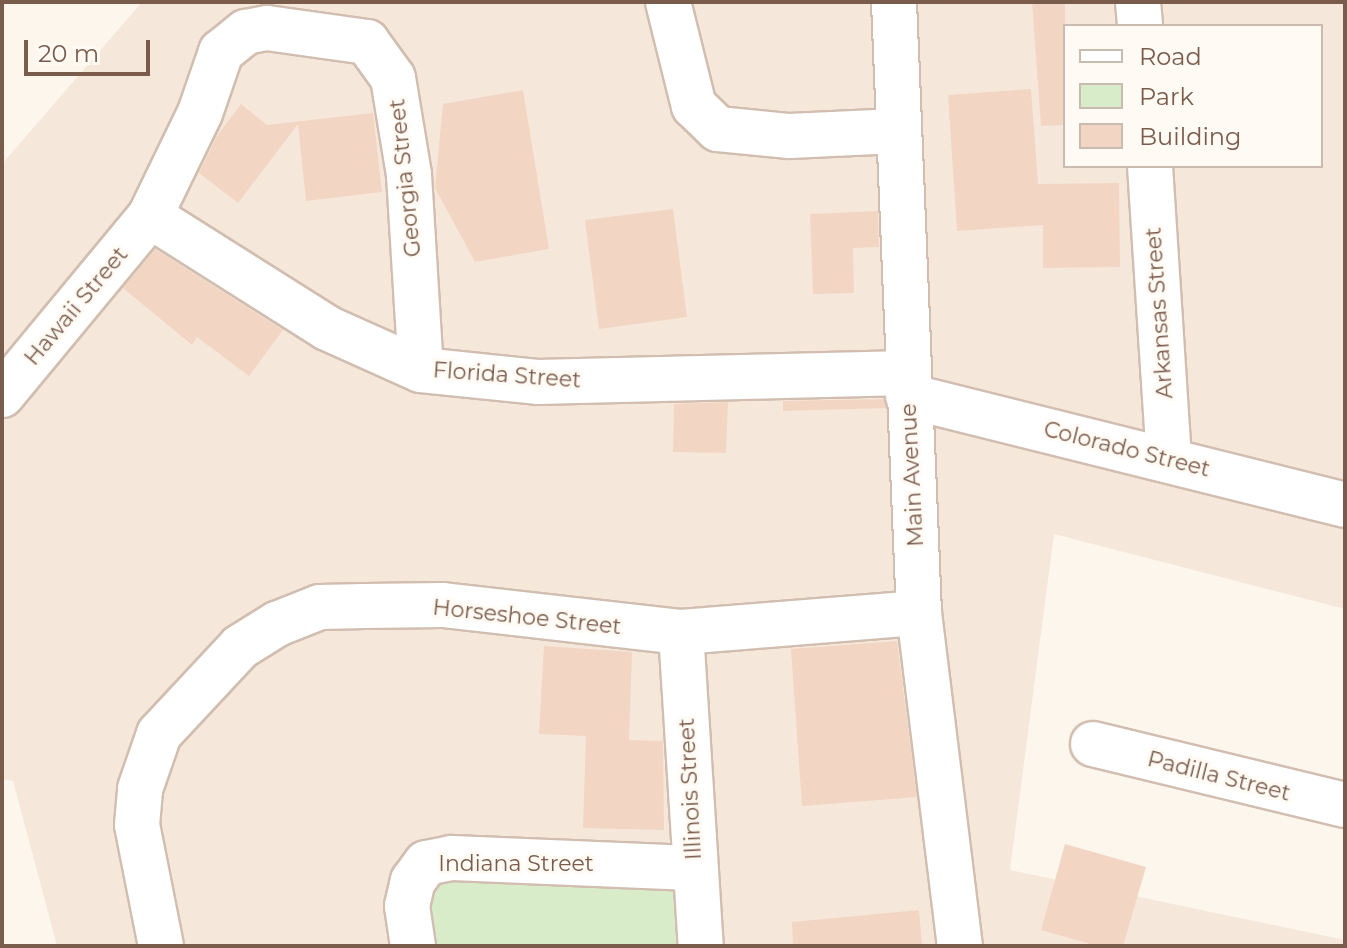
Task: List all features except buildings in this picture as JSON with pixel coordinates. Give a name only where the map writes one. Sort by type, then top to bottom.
[{"type":"street","points":[[668,2],[694,106],[718,129],[790,136],[897,131]]},
{"type":"street","name":"Main Avenue","points":[[894,2],[907,385],[919,613],[960,946]]},
{"type":"street","points":[[1138,2],[1140,24]]},
{"type":"street","name":"Georgia Street","points":[[150,216],[200,113],[221,52],[234,39],[267,28],[367,42],[393,78],[399,99],[409,175],[421,370]]},
{"type":"street","name":"Arkansas Street","points":[[1150,168],[1169,459]]},
{"type":"street","name":"Florida Street","points":[[150,216],[327,328],[421,370],[539,382],[907,385]]},
{"type":"street","name":"Hawaii Street","points":[[2,395],[150,216]]},
{"type":"street","name":"Colorado Street","points":[[907,385],[1345,505]]},
{"type":"street","name":"Horseshoe Street","points":[[161,946],[137,825],[140,789],[154,747],[159,734],[200,686],[240,647],[277,624],[320,607],[443,605],[681,632],[919,613]]},
{"type":"street","name":"Illinois Street","points":[[681,632],[701,946]]},
{"type":"street","name":"Padilla Street","points":[[1093,744],[1345,805]]},
{"type":"street","name":"Indiana Street","points":[[413,946],[407,906],[413,881],[426,863],[451,858],[694,868]]},
{"type":"shaded area","points":[[142,2],[1345,2],[1345,609],[1054,534],[1010,870],[1345,940],[1345,946],[57,946],[13,781],[2,779],[2,164]]},
{"type":"green space","points":[[432,869],[687,876],[693,946],[438,946],[422,889]]}]
